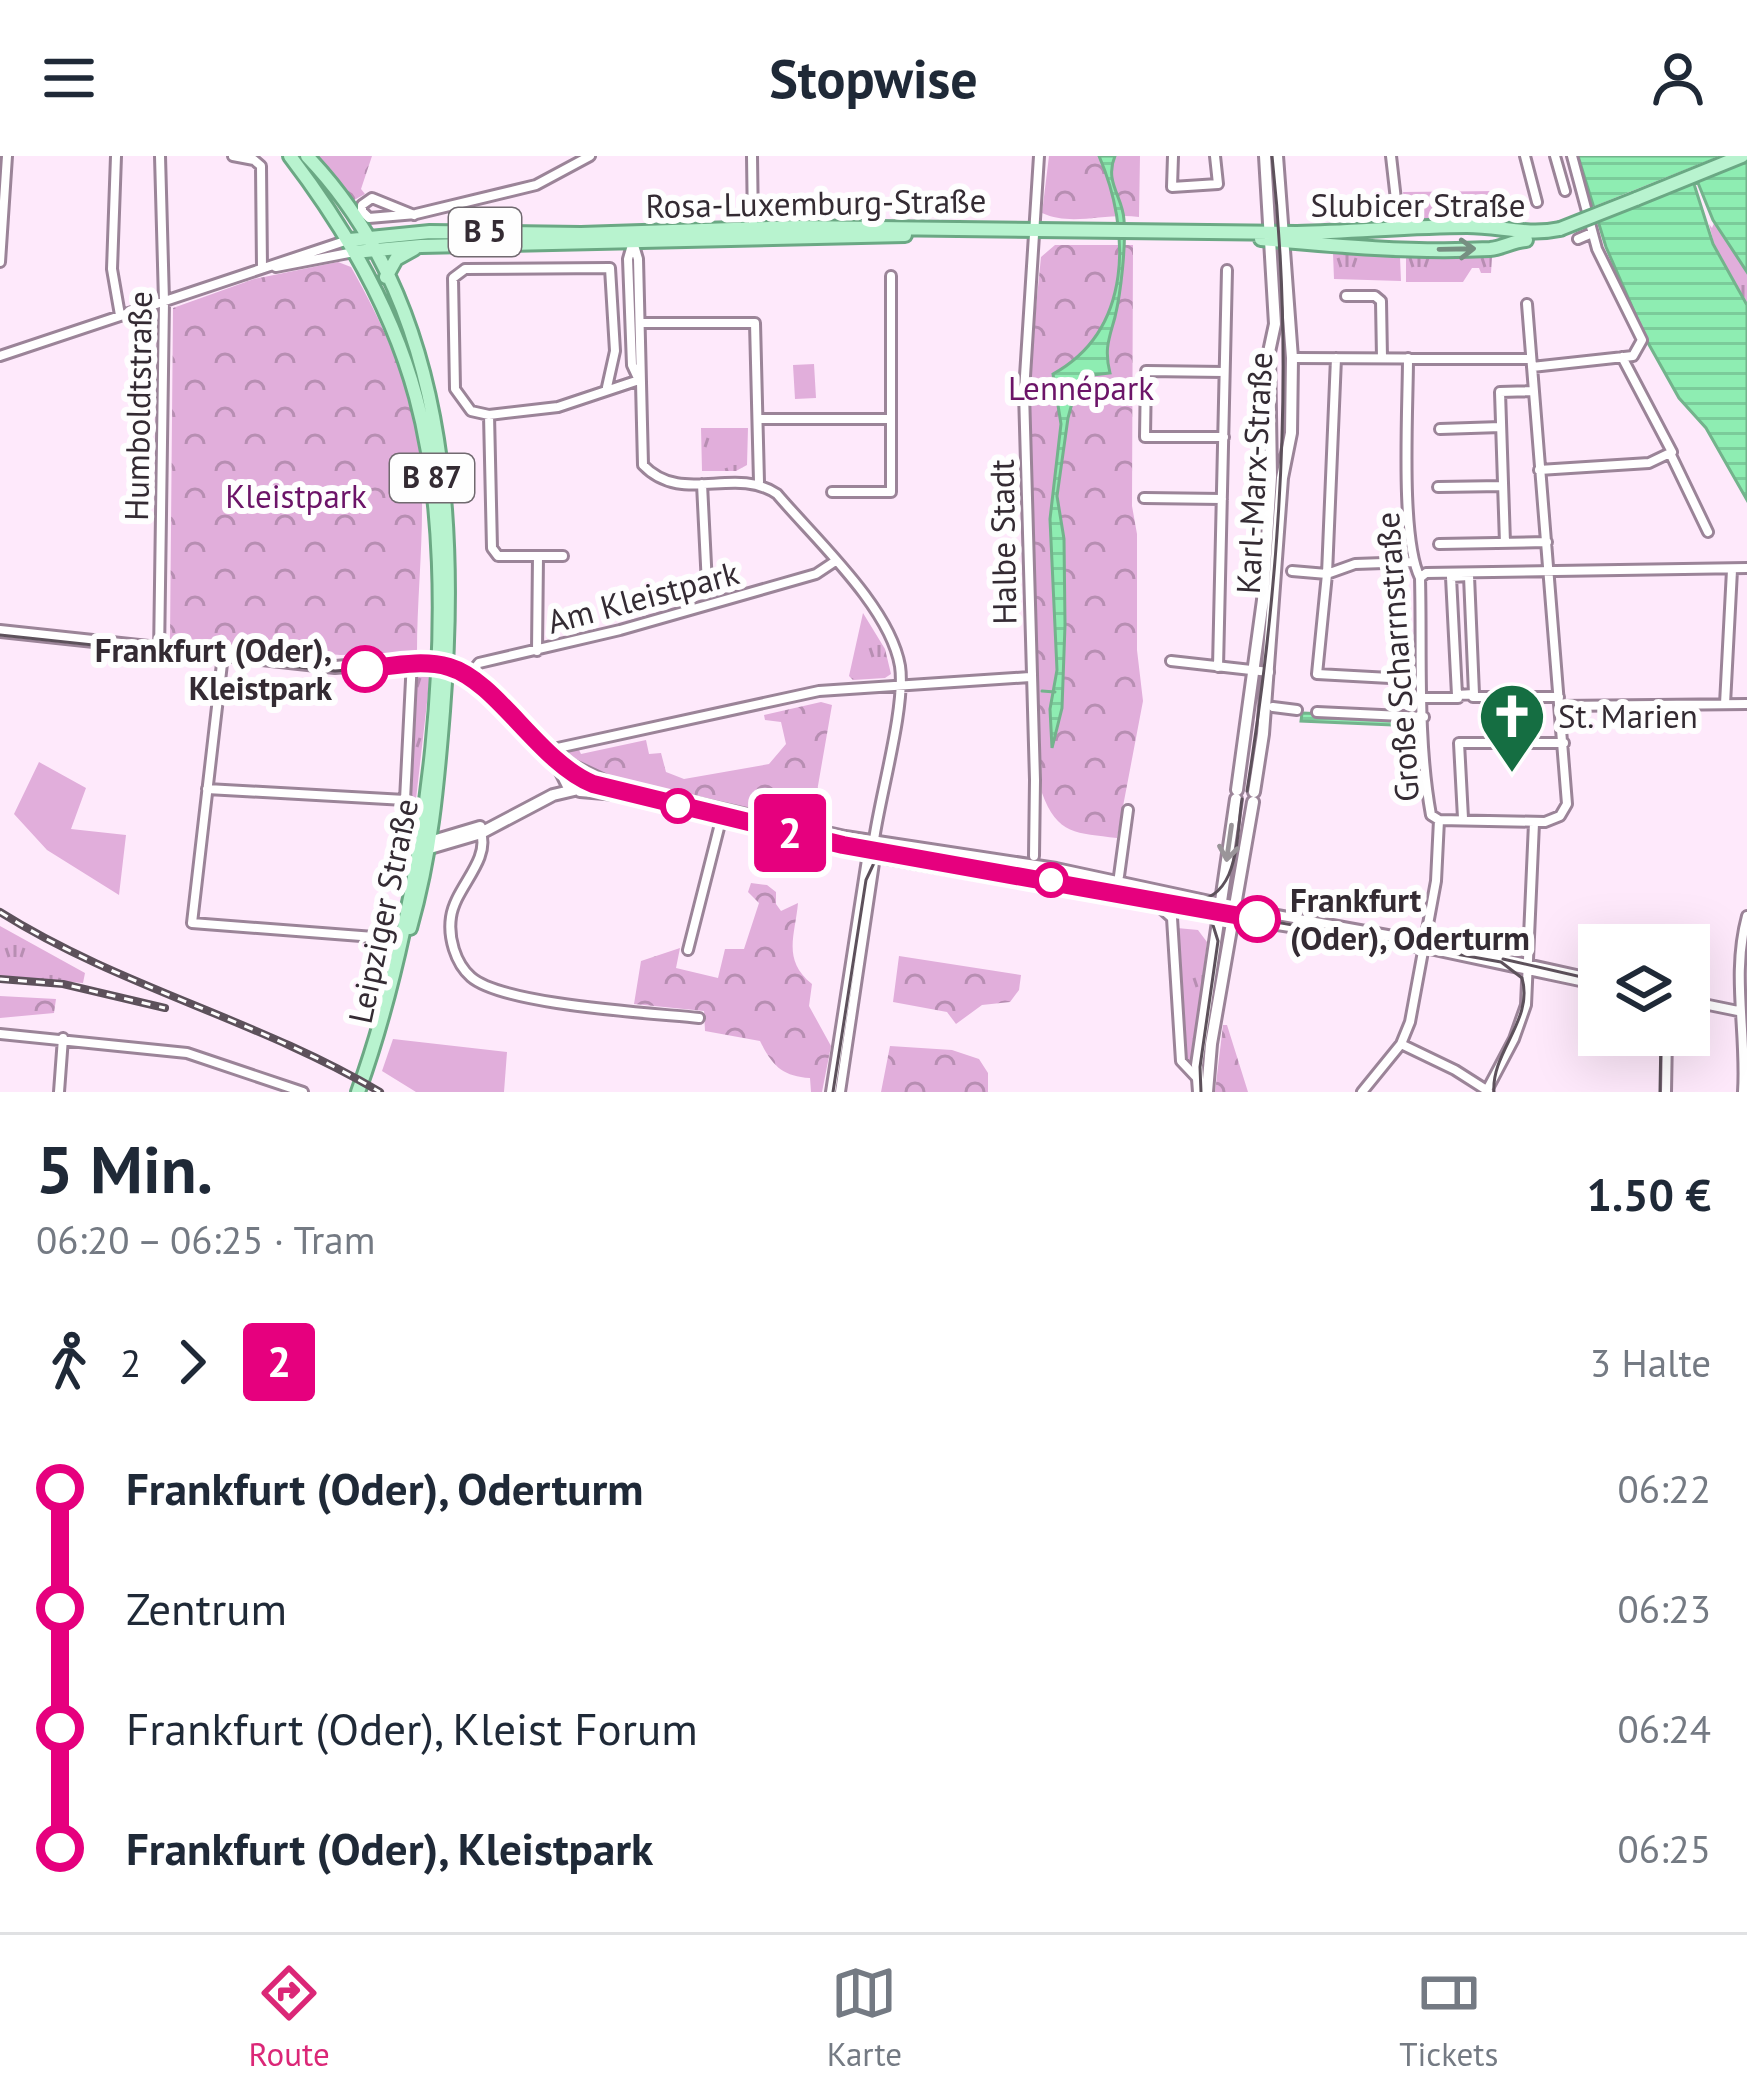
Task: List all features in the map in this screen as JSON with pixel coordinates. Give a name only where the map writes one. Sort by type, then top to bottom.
[{"type":"main road","name":"Leipziger Straße","points":[[290,156],[352,246],[403,354],[417,399],[436,506],[438,635],[426,846],[362,1092]]},
{"type":"main road","name":"Leipziger Straße","points":[[307,156],[368,242],[414,343],[429,394],[449,552],[446,667],[426,846],[383,1042],[362,1092]]},
{"type":"main road","name":"Slubicer Straße","points":[[1278,237],[1408,250],[1494,248],[1505,237],[1560,229],[1742,156]]},
{"type":"main road","name":"Slubicer Straße","points":[[1278,237],[1374,232],[1399,226],[1494,226],[1505,237]]},
{"type":"main road","name":"Rosa-Luxemburg-Straße","points":[[368,242],[422,246],[749,232],[1035,231],[1278,237]]},
{"type":"main road","name":"Rosa-Luxemburg-Straße","points":[[352,246],[430,232],[633,237]]},
{"type":"main road","points":[[386,277],[396,259],[422,246]]},
{"type":"street","points":[[0,262],[7,156]]},
{"type":"street","points":[[116,156],[112,269],[120,315]]},
{"type":"street","name":"Humboldtstraße","points":[[159,652],[164,301],[160,156]]},
{"type":"street","points":[[233,156],[261,166],[262,268]]},
{"type":"street","points":[[414,215],[372,198],[362,205],[369,218],[414,215],[536,185],[590,156]]},
{"type":"street","points":[[749,232],[752,156]]},
{"type":"street","name":"Halbe Stadt","points":[[1034,856],[1036,780],[1024,392],[1039,156]]},
{"type":"street","points":[[1173,156],[1172,187],[1218,184],[1215,156]]},
{"type":"street","name":"Karl-Marx-Straße","points":[[1226,911],[1236,794],[1262,672],[1290,438],[1292,358],[1265,156]]},
{"type":"street","name":"Karl-Marx-Straße","points":[[1226,911],[1254,797],[1268,537],[1277,156]]},
{"type":"street","points":[[1391,156],[1399,226]]},
{"type":"street","points":[[1525,156],[1537,202]]},
{"type":"street","points":[[1292,358],[1531,363],[1628,356],[1642,340],[1592,233],[1572,159],[1556,161],[1565,191]]},
{"type":"street","points":[[1578,239],[1592,233]]},
{"type":"street","points":[[633,237],[638,259],[643,465],[672,484],[759,482],[777,494],[886,627],[900,667],[835,1092]]},
{"type":"street","points":[[633,237],[628,259],[632,365],[639,380]]},
{"type":"street","points":[[0,356],[262,268],[352,246]]},
{"type":"street","points":[[607,387],[615,351],[610,268],[458,272],[451,282],[455,389],[471,411],[489,415],[558,407],[639,380]]},
{"type":"street","points":[[1218,667],[1227,270]]},
{"type":"street","points":[[832,492],[891,492],[891,277]]},
{"type":"street","points":[[1346,296],[1375,296],[1381,301],[1382,358]]},
{"type":"street","points":[[1439,820],[1534,823],[1555,820],[1567,804],[1527,304]]},
{"type":"street","points":[[640,323],[755,323],[759,482]]},
{"type":"street","points":[[1628,356],[1708,532]]},
{"type":"street","points":[[1336,358],[1327,574],[1317,674],[1390,678]]},
{"type":"street","name":"Große Scharrnstraße","points":[[1401,1044],[1426,945],[1438,868],[1439,820],[1431,815],[1429,802],[1420,578],[1413,562],[1408,358]]},
{"type":"street","points":[[1224,372],[1146,371],[1145,436],[1224,437]]},
{"type":"street","points":[[1505,543],[1500,392],[1533,391]]},
{"type":"street","points":[[489,415],[493,548],[498,556],[563,556]]},
{"type":"street","points":[[758,419],[891,419]]},
{"type":"street","points":[[1440,429],[1501,427]]},
{"type":"street","points":[[1269,436],[1278,443],[1290,438]]},
{"type":"street","points":[[1539,470],[1649,463],[1671,453]]},
{"type":"street","points":[[702,484],[707,585]]},
{"type":"street","points":[[1438,487],[1503,486]]},
{"type":"street","points":[[1144,499],[1222,499]]},
{"type":"street","points":[[1439,544],[1547,542]]},
{"type":"street","points":[[537,651],[538,556]]},
{"type":"street","name":"Am Kleistpark","points":[[464,673],[479,663],[816,574],[834,562]]},
{"type":"street","points":[[1292,571],[1327,574],[1355,564],[1413,562]]},
{"type":"street","points":[[1420,578],[1426,573],[1747,568]]},
{"type":"street","points":[[1725,704],[1732,570]]},
{"type":"street","points":[[1451,577],[1469,577],[1474,694],[1456,695],[1451,577]]},
{"type":"street","points":[[0,635],[337,674],[416,663],[464,673],[549,752],[613,784],[874,841],[1056,869],[1226,911],[1426,945],[1578,978]]},
{"type":"street","points":[[222,659],[192,923],[401,939]]},
{"type":"street","points":[[1171,661],[1262,672]]},
{"type":"street","points":[[207,789],[405,800],[416,663]]},
{"type":"street","points":[[549,752],[841,688],[1030,676]]},
{"type":"street","points":[[1423,698],[1747,704]]},
{"type":"street","points":[[1273,707],[1297,710]]},
{"type":"street","points":[[1317,712],[1424,717]]},
{"type":"street","points":[[1463,818],[1459,743],[1564,743]]},
{"type":"street","points":[[549,752],[570,790]]},
{"type":"street","points":[[570,790],[580,778],[578,770]]},
{"type":"street","points":[[553,795],[562,773]]},
{"type":"street","points":[[426,846],[494,824],[553,795],[613,784]]},
{"type":"street","points":[[570,790],[617,794],[871,855],[1156,905],[1226,911]]},
{"type":"street","points":[[1119,876],[1128,810]]},
{"type":"street","points":[[688,950],[721,820]]},
{"type":"street","points":[[1362,1092],[1401,1044],[1488,1091],[1524,1014],[1534,823]]},
{"type":"street","points":[[426,846],[481,833],[494,824]]},
{"type":"street","points":[[481,833],[482,853],[458,891],[450,923],[457,958],[468,975],[494,988],[532,997],[699,1018]]},
{"type":"street","points":[[1156,905],[1172,917],[1180,1061],[1201,1088]]},
{"type":"street","points":[[1201,1088],[1226,911]]},
{"type":"street","points":[[1742,1092],[1746,1065],[1738,1011],[1747,916]]},
{"type":"street","points":[[1710,1005],[1738,1011]]},
{"type":"street","points":[[0,1034],[187,1053],[303,1092]]},
{"type":"street","points":[[59,1092],[63,1038]]},
{"type":"street","points":[[1666,1092],[1667,1056]]},
{"type":"green space","points":[[316,156],[372,156],[361,189],[365,194],[347,204]]},
{"type":"green space","points":[[1049,156],[1140,156],[1139,217],[1065,219],[1042,213]]},
{"type":"green space","points":[[1497,191],[1497,219],[1407,219],[1403,192]]},
{"type":"green space","points":[[1714,223],[1747,273],[1747,303],[1714,244],[1709,224],[1712,228]]},
{"type":"green space","name":"Lennépark","points":[[1055,245],[1133,245],[1132,506],[1143,701],[1117,838],[1070,829],[1054,817],[1042,793],[1028,388],[1041,257]]},
{"type":"green space","points":[[1333,253],[1400,257],[1401,281],[1334,279]]},
{"type":"green space","points":[[1406,257],[1492,257],[1491,273],[1472,268],[1463,282],[1406,282]]},
{"type":"green space","name":"Kleistpark","points":[[338,262],[351,267],[386,335],[412,408],[422,507],[417,653],[340,655],[170,639],[173,308],[254,279]]},
{"type":"green space","points":[[814,364],[816,398],[795,399],[793,365]]},
{"type":"green space","points":[[701,428],[748,428],[747,465],[736,471],[702,471]]},
{"type":"green space","points":[[863,613],[885,649],[891,674],[885,678],[853,680],[849,676]]},
{"type":"green space","points":[[430,676],[411,815],[406,814],[415,677]]},
{"type":"green space","points":[[821,702],[832,705],[811,826],[644,789],[582,765],[560,751],[577,746],[581,754],[646,740],[649,754],[661,753],[666,772],[684,779],[769,764],[786,744],[781,722],[765,720],[764,715]]},
{"type":"green space","points":[[39,762],[86,788],[71,829],[126,835],[119,895],[47,850],[14,814]]},
{"type":"green space","points":[[751,883],[776,892],[781,911],[798,903],[794,957],[812,984],[809,1006],[831,1046],[822,1092],[811,1092],[810,1078],[780,1068],[760,1041],[705,1031],[704,1011],[634,1004],[641,961],[680,948],[676,968],[718,978],[725,949],[744,949],[759,903],[748,892]]},
{"type":"green space","points":[[0,926],[85,973],[83,983],[0,976]]},
{"type":"green space","points":[[1177,928],[1198,930],[1207,942],[1192,1062],[1184,1057]]},
{"type":"green space","points":[[899,956],[1021,975],[1019,990],[1010,1002],[982,1005],[956,1024],[947,1012],[893,1002]]},
{"type":"green space","points":[[0,996],[56,999],[54,1013],[0,1018]]},
{"type":"green space","points":[[1223,1025],[1227,1025],[1248,1092],[1215,1092]]},
{"type":"green space","points":[[393,1039],[507,1052],[504,1092],[416,1092],[382,1071]]},
{"type":"green space","points":[[890,1046],[952,1050],[979,1059],[988,1073],[988,1092],[881,1092]]},
{"type":"shaded area","points":[[1099,156],[1115,156],[1112,174],[1123,212],[1124,255],[1108,344],[1110,373],[1084,376],[1068,418],[1057,496],[1064,539],[1062,708],[1052,748],[1050,709],[1057,670],[1050,519],[1061,424],[1053,374],[1079,355],[1098,332],[1118,276],[1117,215]]},
{"type":"shaded area","points":[[1578,156],[1747,156],[1747,272],[1713,220],[1698,183],[1694,184],[1713,244],[1747,305],[1747,500],[1706,428],[1679,398],[1647,341],[1606,247]]},
{"type":"shaded area","points":[[1302,713],[1415,718],[1415,726],[1301,721]]},
{"type":"pier","points":[[1719,156],[1747,156],[1747,162],[1592,224],[1587,209]]},
{"type":"waterway","points":[[1042,691],[1055,692]]},
{"type":"tram line","points":[[1247,791],[1268,634],[1280,474],[1282,314],[1272,156]]},
{"type":"tram line","points":[[0,635],[335,671],[419,664],[450,667],[477,683],[565,768],[593,784],[843,845],[1501,962],[1522,978],[1524,993],[1518,1022],[1499,1063],[1494,1092]]},
{"type":"tram line","name":"2","points":[[365,669],[434,664],[458,670],[566,768],[593,784],[843,845],[1257,919]]},
{"type":"tram line","points":[[1190,901],[1206,898],[1227,879],[1242,799]]},
{"type":"tram line","points":[[833,1092],[866,880],[874,863],[896,854]]},
{"type":"tram line","points":[[1192,908],[1212,922],[1218,941],[1200,1067],[1201,1092]]},
{"type":"tram line","points":[[1503,959],[1578,976]]},
{"type":"tram line","points":[[1660,1092],[1661,1056]]},
{"type":"railway","points":[[0,912],[93,962],[286,1044],[380,1092]]},
{"type":"railway","points":[[0,979],[63,984],[165,1008]]},
{"type":"place","name":"Frankfurt (Oder), Kleistpark","points":[[365,669]]},
{"type":"place","name":"St. Marien","points":[[1512,775]]},
{"type":"place","name":"Frankfurt (Oder), Oderturm","points":[[1257,919]]}]
